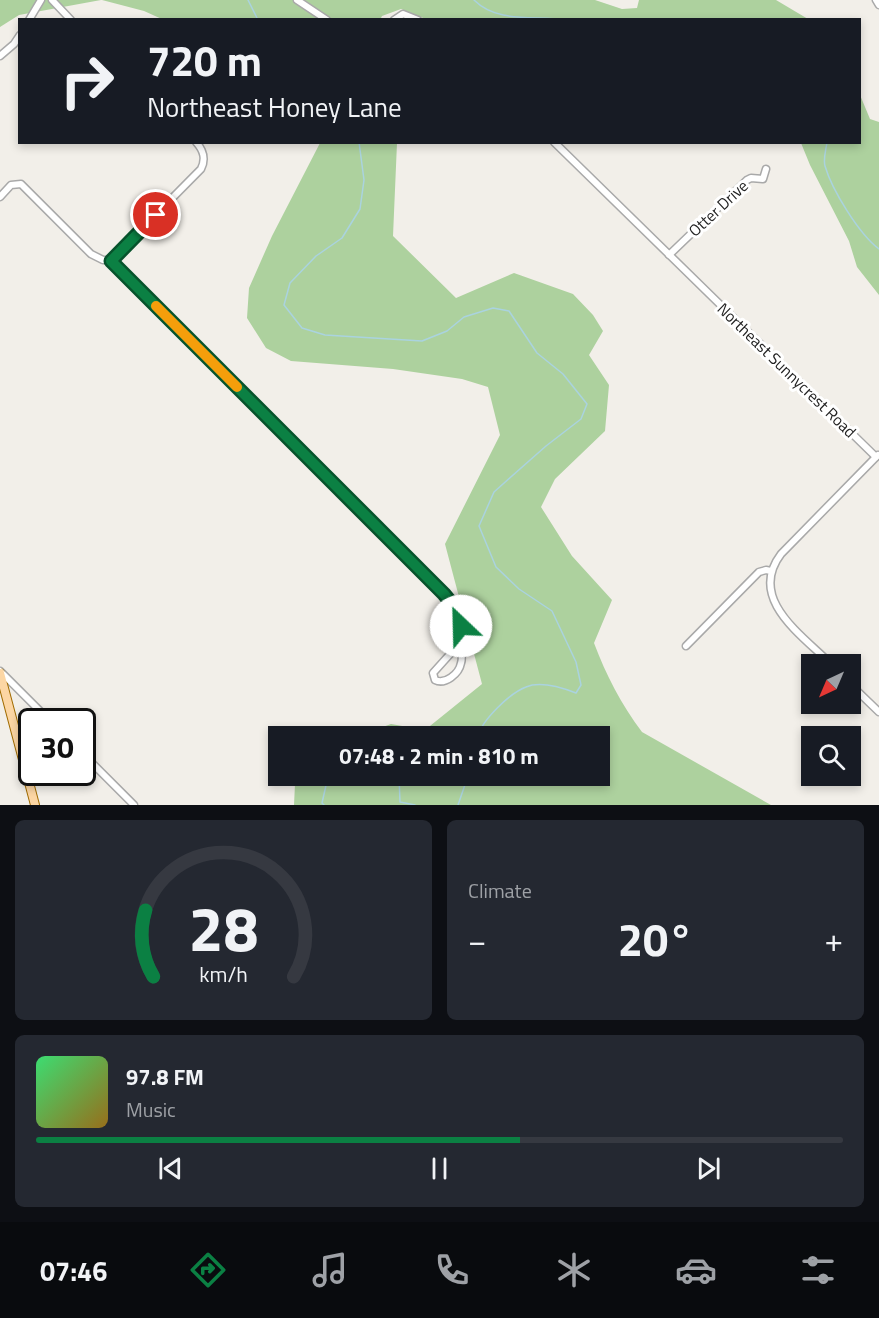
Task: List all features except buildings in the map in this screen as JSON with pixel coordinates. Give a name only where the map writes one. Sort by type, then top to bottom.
[{"type":"main road","points":[[0,672],[35,805]]},
{"type":"street","points":[[30,18],[41,0]]},
{"type":"street","points":[[52,0],[69,18]]},
{"type":"street","points":[[297,0],[324,18]]},
{"type":"street","points":[[876,0],[879,4]]},
{"type":"street","points":[[397,18],[403,14],[413,18]]},
{"type":"street","points":[[0,56],[18,38]]},
{"type":"street","points":[[111,261],[196,176],[204,158],[197,144]]},
{"type":"street","name":"Northeast Sunnycrest Road","points":[[557,144],[878,456],[781,554],[771,571]]},
{"type":"street","name":"Otter Drive","points":[[669,255],[747,180],[763,179],[766,169]]},
{"type":"street","points":[[0,197],[11,185],[21,184],[91,254],[111,261],[444,594],[457,610],[461,626],[462,663],[458,671],[447,681],[435,680],[433,673],[460,643]]},
{"type":"street","points":[[686,646],[759,572],[771,571],[771,596],[778,611],[821,654]]},
{"type":"street","points":[[0,672],[37,708]]},
{"type":"street","points":[[861,695],[879,712]]},
{"type":"street","points":[[96,767],[135,805]]},
{"type":"green space","points":[[0,0],[101,0],[19,15],[0,27]]},
{"type":"green space","points":[[102,0],[595,0],[622,9],[637,8],[639,0],[776,0],[806,18],[423,18],[401,9],[381,18],[160,18],[144,11]]},
{"type":"green space","points":[[861,97],[870,119],[879,122],[879,295],[857,267],[849,241],[801,144],[861,144]]},
{"type":"green space","points":[[319,144],[397,144],[393,236],[456,298],[514,273],[573,294],[593,315],[603,331],[589,355],[609,385],[605,431],[555,479],[541,507],[572,556],[612,600],[594,643],[615,689],[642,732],[771,805],[294,805],[295,786],[610,786],[610,726],[430,726],[482,684],[445,544],[500,435],[488,387],[462,379],[393,369],[291,361],[266,348],[247,318],[249,288],[272,236]]},
{"type":"waterway","points":[[248,0],[257,18]]},
{"type":"waterway","points":[[474,0],[494,13],[536,18]]},
{"type":"waterway","points":[[359,144],[364,180],[360,209],[342,238],[316,256],[290,283],[284,305],[302,328],[325,335],[422,341],[447,331],[464,317],[493,308],[509,311],[537,353],[563,374],[587,404],[581,419],[546,446],[494,492],[479,526],[496,567],[519,589],[552,611],[576,662],[581,685],[576,693],[545,685],[526,687],[505,701],[483,726]]},
{"type":"waterway","points":[[827,144],[824,163],[834,187],[847,211],[863,233],[879,249]]},
{"type":"waterway","points":[[324,805],[322,803],[326,786]]},
{"type":"waterway","points":[[399,786],[400,802],[415,805]]},
{"type":"waterway","points":[[458,805],[465,786]]},
{"type":"slow traffic","points":[[156,306],[237,387]]},
{"type":"route","points":[[156,215],[111,261],[453,603],[461,626]]}]
